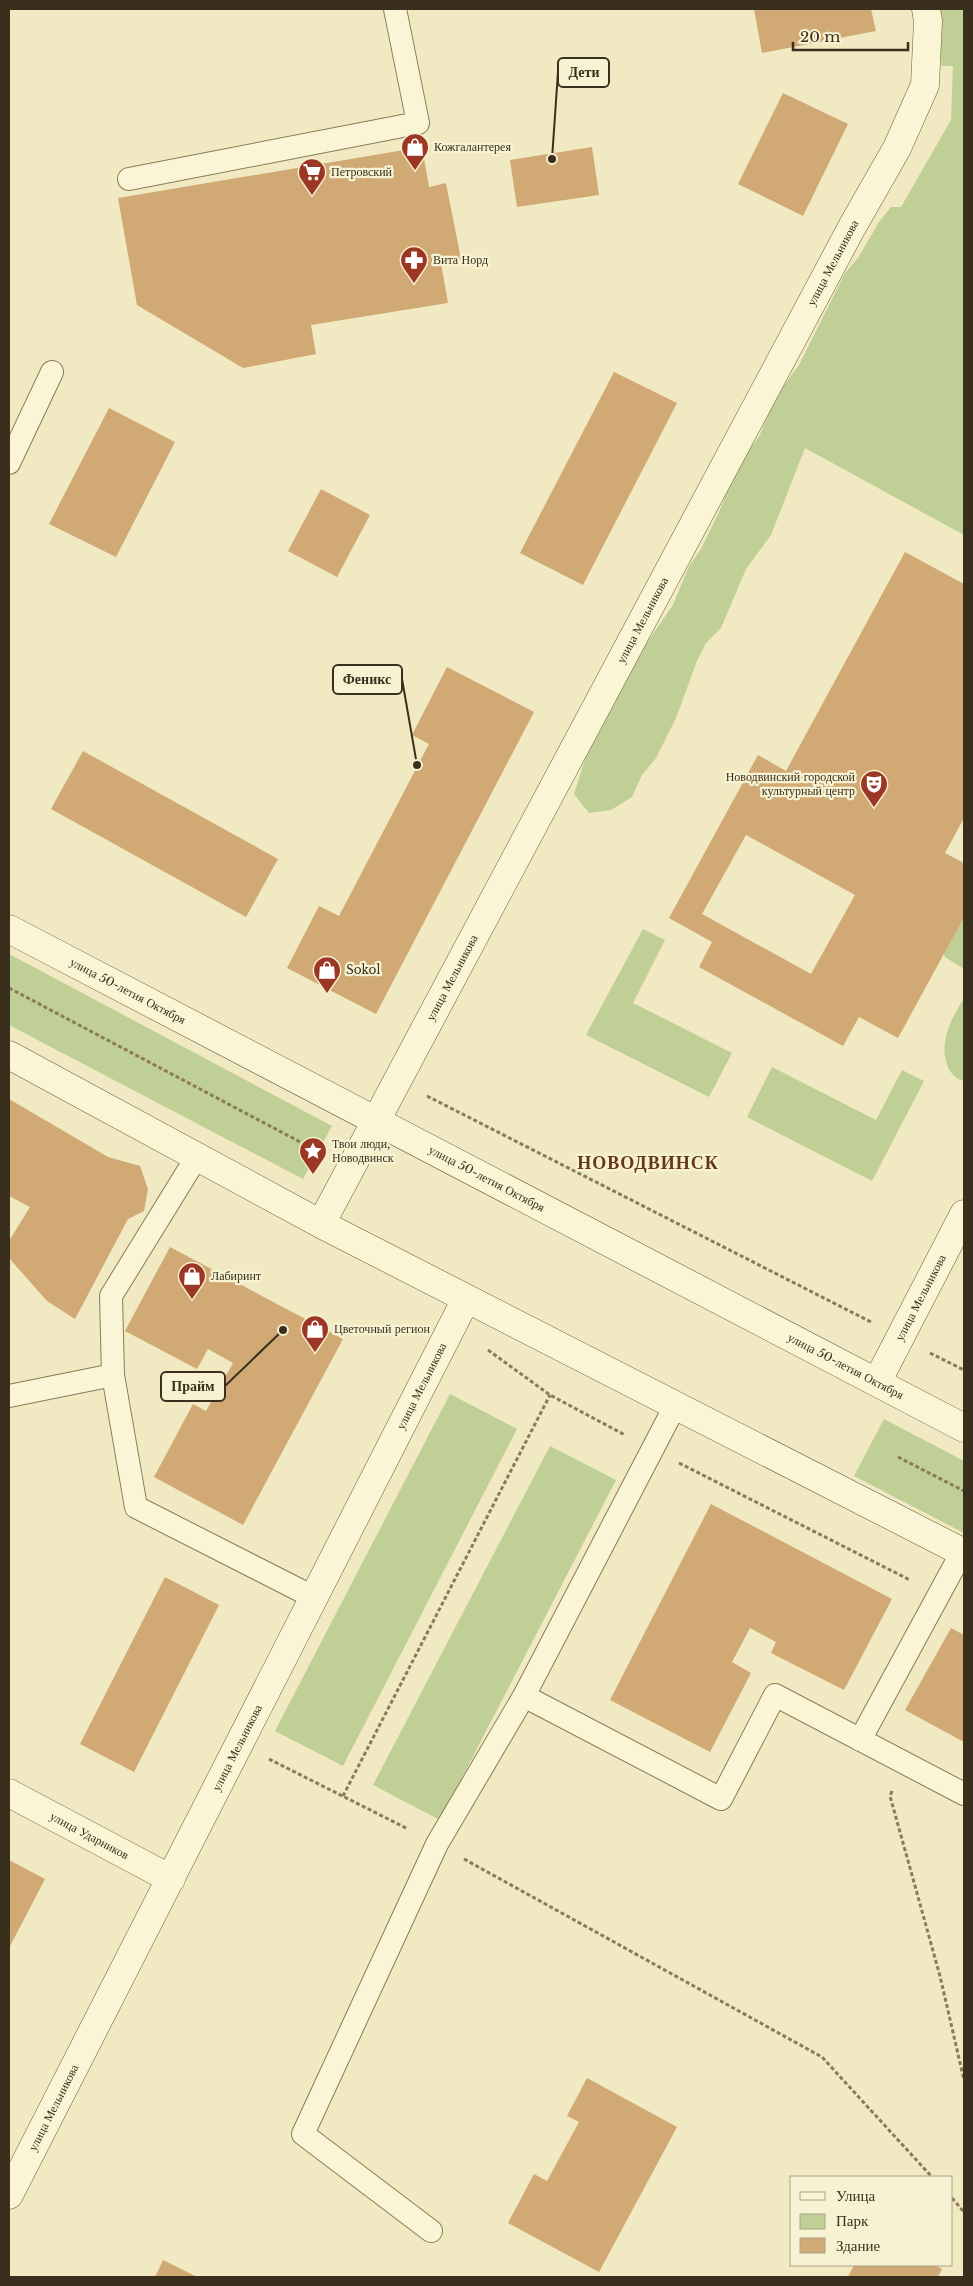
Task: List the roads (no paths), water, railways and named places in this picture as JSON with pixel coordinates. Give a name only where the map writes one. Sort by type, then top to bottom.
[{"type":"street","name":"улица Мельникова","points":[[321,1224],[399,1081],[852,227],[897,148],[925,85],[928,21],[926,9]]},
{"type":"street","name":"улица 50-летия Октября","points":[[9,929],[964,1428]]},
{"type":"street","points":[[9,1055],[196,1158],[321,1224],[963,1552]]},
{"type":"street","name":"улица Мельникова","points":[[877,1382],[964,1214]]},
{"type":"street","name":"улица Мельникова","points":[[9,2195],[466,1299]]},
{"type":"street","name":"улица Ударников","points":[[9,1792],[171,1879]]},
{"type":"lane","points":[[129,179],[418,123],[394,9]]},
{"type":"lane","points":[[9,463],[52,372]]},
{"type":"lane","points":[[196,1158],[111,1296],[113,1375],[136,1507],[313,1597]]},
{"type":"lane","points":[[9,1396],[113,1375]]},
{"type":"lane","points":[[431,2231],[303,2134],[437,1844],[524,1696],[675,1406]]},
{"type":"lane","points":[[860,1740],[963,1552]]},
{"type":"lane","points":[[524,1696],[721,1799],[775,1695],[964,1794]]},
{"type":"place","name":"Дети","points":[[552,159]]},
{"type":"place","name":"Кожгалантерея","points":[[415,171]]},
{"type":"place","name":"Петровский","points":[[312,196]]},
{"type":"place","name":"Вита Норд","points":[[414,284]]},
{"type":"place","name":"Феникс","points":[[417,765]]},
{"type":"place","name":"Новодвинский городской культурный центр","points":[[874,808]]},
{"type":"place","name":"Sokol","points":[[327,994]]},
{"type":"place","name":"Твои люди, Новодвинск","points":[[313,1175]]},
{"type":"place","name":"Лабиринт","points":[[192,1300]]},
{"type":"place","name":"Прайм","points":[[283,1330]]},
{"type":"place","name":"Цветочный регион","points":[[315,1353]]},
{"type":"district","name":"НОВОДВИНСК","points":[[648,1163]]}]
